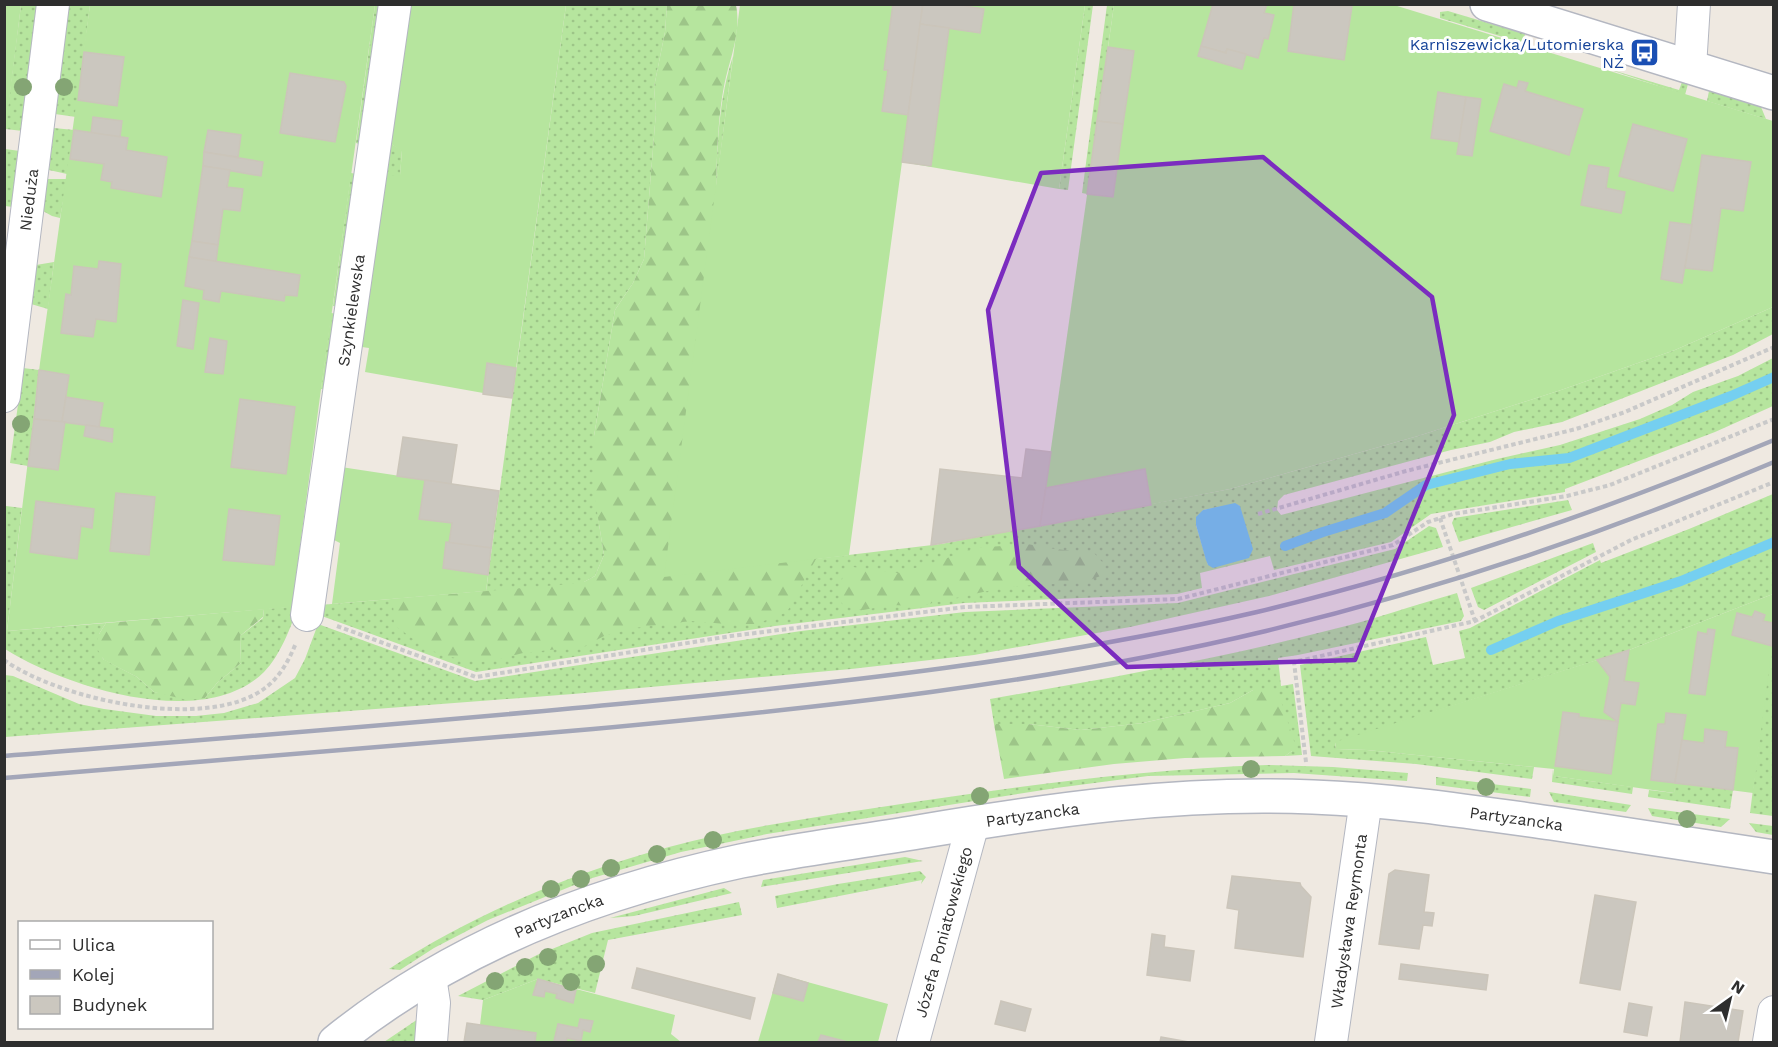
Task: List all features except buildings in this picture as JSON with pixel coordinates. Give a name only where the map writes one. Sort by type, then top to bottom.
[{"type":"main road","points":[[1487,4],[1773,93]]},
{"type":"main road","name":"Partyzancka","points":[[335,1042],[378,1010],[474,952],[577,906],[630,889],[743,861],[973,823],[1095,806],[1188,797],[1250,795],[1366,800],[1498,815],[1773,856]]},
{"type":"street","name":"Nieduża","points":[[4,396],[53,4]]},
{"type":"street","name":"Szynkielewska","points":[[307,615],[395,4]]},
{"type":"street","points":[[1690,67],[1694,4]]},
{"type":"street","name":"Władysława Reymonta","points":[[1331,1042],[1366,800]]},
{"type":"street","name":"Józefa Poniatowskiego","points":[[914,1042],[973,823]]},
{"type":"street","points":[[430,977],[434,1003],[431,1042]]},
{"type":"street","points":[[1769,1042],[1773,1012]]},
{"type":"path","points":[[1258,514],[1407,471],[1576,429],[1625,412],[1773,347]]},
{"type":"path","points":[[4,660],[33,676],[78,694],[127,704],[205,709],[248,698],[266,688],[287,662],[307,615],[476,677],[731,636],[965,607],[1178,599],[1393,545],[1428,522],[1453,514],[1567,496],[1610,484],[1773,419]]},
{"type":"path","points":[[1306,762],[1294,662],[1475,621],[1631,540],[1773,483]]},
{"type":"path","points":[[1440,518],[1475,621]]},
{"type":"highlighted area","points":[[1263,157],[1432,297],[1454,415],[1355,660],[1127,667],[1019,567],[988,310],[1041,173]]},
{"type":"green space","points":[[4,5],[21,5],[5,134]]},
{"type":"green space","points":[[21,5],[39,5],[23,131],[5,129]]},
{"type":"green space","points":[[69,5],[90,5],[76,117],[55,114]]},
{"type":"green space","points":[[90,5],[375,5],[292,607],[7,631],[40,363]]},
{"type":"green space","points":[[375,5],[381,5],[362,145],[356,143]]},
{"type":"green space","points":[[406,5],[411,5],[391,144],[402,150],[400,176],[386,176],[362,347],[356,346]]},
{"type":"green space","points":[[411,5],[566,5],[512,398],[365,372],[369,348],[362,347],[386,176],[400,175],[402,151],[391,144]]},
{"type":"green space","points":[[566,5],[667,5],[665,32],[654,87],[656,112],[644,259],[633,283],[615,310],[594,436],[599,524],[604,555],[595,576],[584,582],[664,577],[941,544],[1230,489],[1418,436],[1561,390],[1675,350],[1773,307],[1773,334],[1733,355],[1562,422],[1514,432],[1490,442],[1451,450],[1284,495],[1278,501],[1277,510],[1281,515],[1560,445],[1640,419],[1672,405],[1693,392],[1738,376],[1773,358],[1773,406],[1715,432],[1565,489],[1565,492],[1431,514],[1391,542],[1274,570],[1270,556],[1200,573],[1202,588],[1177,594],[964,603],[775,626],[476,672],[319,615],[320,605],[486,591]],"holes":[[[1235,504],[1240,506],[1208,565],[1196,525],[1203,510]]]},
{"type":"green space","points":[[667,5],[736,5],[737,32],[723,90],[717,147],[716,189],[849,555],[816,559],[787,612],[756,624],[691,621],[634,628],[606,635],[585,646],[523,653],[492,661],[476,662],[446,656],[427,649],[394,625],[393,599],[582,583],[595,576],[604,555],[593,487],[594,436],[615,310],[633,283],[644,259],[656,112],[654,87],[665,32]]},
{"type":"green space","points":[[740,5],[1085,5],[1059,189],[902,162],[849,555],[664,577]]},
{"type":"green space","points":[[1085,5],[1093,5],[1068,190],[1059,189]]},
{"type":"green space","points":[[1107,5],[1114,5],[1087,194],[1082,193]]},
{"type":"green space","points":[[1114,5],[1394,5],[1773,121],[1773,307],[1675,350],[1418,436],[1230,489],[1040,526]]},
{"type":"green space","points":[[1448,11],[1525,34],[1523,43],[1440,18],[1440,12]]},
{"type":"green space","points":[[733,56],[716,188],[722,105]]},
{"type":"green space","points":[[1602,67],[1679,90],[1682,82],[1688,84],[1685,95]]},
{"type":"green space","points":[[1709,91],[1761,107],[1766,119],[1707,101]]},
{"type":"green space","points":[[54,128],[74,130],[67,174],[49,170]]},
{"type":"green space","points":[[5,149],[20,151],[13,207],[5,206]]},
{"type":"green space","points":[[351,173],[357,174],[339,307],[333,306]]},
{"type":"green space","points":[[47,179],[67,179],[60,218],[43,211]]},
{"type":"green space","points":[[54,262],[48,309],[31,304],[36,265]]},
{"type":"green space","points":[[331,313],[338,314],[328,390],[321,389]]},
{"type":"green space","points":[[23,368],[39,370],[28,466],[10,463]]},
{"type":"green space","points":[[341,467],[499,491],[486,591],[332,604],[340,543],[330,538]]},
{"type":"green space","points":[[1773,494],[1773,594],[1629,650],[1335,743],[1336,749],[1367,750],[1534,767],[1532,779],[1416,764],[1311,756],[1300,665],[1426,637],[1433,665],[1465,658],[1459,631],[1470,628],[1600,560],[1601,563]]},
{"type":"green space","points":[[1568,500],[1572,510],[1459,542],[1452,523],[1454,518]]},
{"type":"green space","points":[[6,506],[22,508],[7,631],[106,623],[99,634],[103,659],[137,677],[154,692],[205,698],[217,683],[241,663],[240,636],[263,618],[264,609],[298,606],[284,641],[264,672],[238,690],[207,699],[172,701],[135,697],[98,689],[31,664],[5,649]]},
{"type":"green space","points":[[1429,526],[1436,528],[1443,547],[1269,596],[1130,627],[974,655],[851,669],[573,694],[5,737],[5,675],[13,676],[79,704],[104,709],[156,716],[224,713],[258,703],[295,678],[318,624],[475,681],[801,631],[965,612],[1178,603],[1395,549]]},
{"type":"green space","points":[[1593,543],[1596,552],[1484,610],[1478,607],[1471,588]]},
{"type":"green space","points":[[1027,544],[1094,553],[1104,564],[1103,575],[1085,582],[1006,587],[919,606],[891,605],[863,610],[843,606],[839,594],[843,575],[853,567],[898,573],[975,548]]},
{"type":"green space","points":[[1457,593],[1464,616],[1461,621],[1278,658],[1281,686],[1293,684],[1302,755],[1285,756],[1292,751],[1253,690],[1230,703],[1143,723],[1081,730],[1028,724],[994,724],[990,699],[1246,650],[1346,626]]},
{"type":"green space","points":[[1773,594],[1772,646],[1753,793],[1676,783],[1674,793],[1554,776],[1554,769],[1367,750],[1336,749],[1335,742],[1629,650]]},
{"type":"green space","points":[[264,609],[263,617],[240,636],[241,663],[217,683],[205,698],[187,700],[154,692],[137,677],[104,660],[96,647],[99,634],[106,623]]},
{"type":"green space","points":[[1773,630],[1773,816],[1750,813]]},
{"type":"green space","points":[[1277,689],[1295,744],[1292,751],[1285,756],[1185,758],[1114,764],[1004,779],[994,724],[1028,724],[1081,730],[1143,723],[1230,703],[1253,690]]},
{"type":"green space","points":[[1267,765],[1408,773],[1407,781],[1294,773],[1148,776],[1056,788],[767,834],[681,852],[589,879],[488,920],[434,948],[400,970],[389,969],[455,930],[524,897],[595,870],[700,839],[794,821],[1007,789],[1136,774]]},
{"type":"green space","points":[[1553,769],[1554,776],[1633,787],[1632,794],[1552,782]]},
{"type":"green space","points":[[1436,777],[1531,789],[1530,797],[1436,785]]},
{"type":"green space","points":[[1675,783],[1733,790],[1730,809],[1648,797],[1649,790],[1674,793]]},
{"type":"green space","points":[[1549,792],[1631,805],[1626,812],[1554,802]]},
{"type":"green space","points":[[1648,808],[1730,819],[1721,827],[1652,816]]},
{"type":"green space","points":[[1749,823],[1773,826],[1773,835],[1756,832]]},
{"type":"green space","points":[[905,857],[923,861],[761,887],[763,880]]},
{"type":"green space","points":[[920,871],[926,877],[921,884],[922,880],[777,908],[775,896]]},
{"type":"green space","points":[[724,888],[732,893],[634,916],[610,918]]},
{"type":"green space","points":[[739,902],[742,915],[608,940],[595,993],[538,979],[483,1000],[458,996],[537,955],[592,933]]},
{"type":"green space","points":[[778,974],[888,1004],[878,1042],[758,1042]]},
{"type":"green space","points":[[538,979],[675,1015],[671,1034],[681,1042],[464,1042],[467,1023],[480,1025],[483,1000]]},
{"type":"green space","points":[[421,1017],[423,1042],[384,1042]]},
{"type":"water","points":[[1235,503],[1240,506],[1253,549],[1249,558],[1213,568],[1206,560],[1196,525],[1196,517],[1203,510]]},
{"type":"waterway","points":[[1285,546],[1385,513],[1426,485],[1510,464],[1569,458],[1731,396],[1774,377]]},
{"type":"waterway","points":[[1491,650],[1558,621],[1681,581],[1774,542]]},
{"type":"railway","points":[[4,756],[395,724],[708,695],[945,668],[1101,644],[1257,612],[1454,558],[1583,514],[1774,440]]},
{"type":"railway","points":[[4,778],[593,729],[762,712],[931,692],[1099,666],[1266,631],[1460,578],[1587,535],[1774,462]]},
{"type":"place","name":"Karniszewicka/Lutomierska NŻ","points":[[1645,53]]}]
